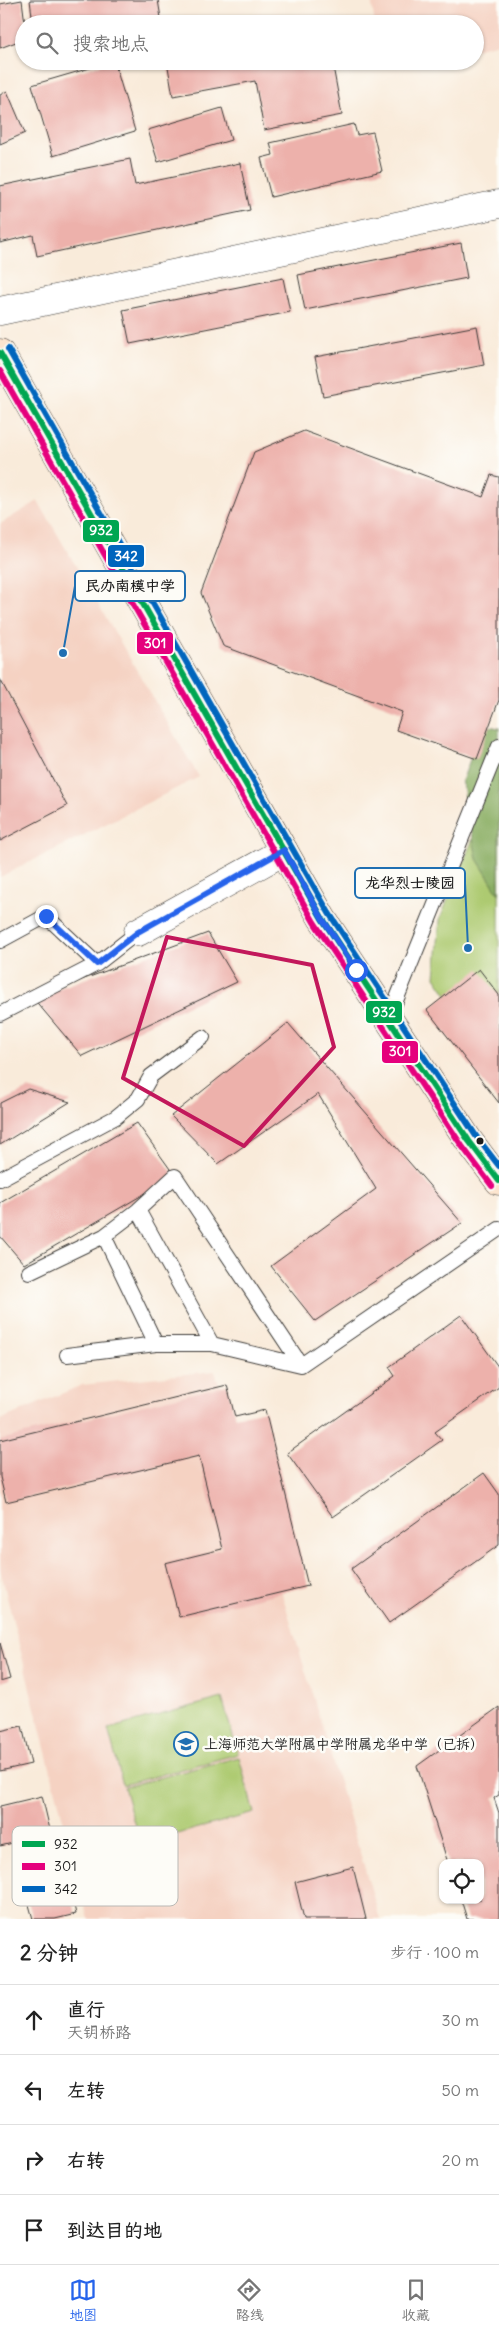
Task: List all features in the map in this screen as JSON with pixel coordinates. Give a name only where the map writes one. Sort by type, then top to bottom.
[{"type":"street","points":[[0,311],[499,204]]},
{"type":"street","points":[[0,353],[322,918],[469,1141],[499,1182]]},
{"type":"street","points":[[138,932],[284,850]]},
{"type":"lane","points":[[389,1018],[499,746]]},
{"type":"lane","points":[[0,941],[46,916],[97,964]]},
{"type":"lane","points":[[0,1014],[97,964],[138,932]]},
{"type":"lane","points":[[0,1179],[116,1117],[138,1099],[151,1076],[203,1037]]},
{"type":"lane","points":[[29,1272],[104,1236],[138,1210],[175,1176],[301,1365]]},
{"type":"lane","points":[[138,1210],[212,1344]]},
{"type":"lane","points":[[68,1355],[156,1344],[212,1344],[301,1365],[499,1229]]},
{"type":"lane","points":[[104,1236],[156,1344]]},
{"type":"highlighted area","points":[[167,937],[312,965],[334,1047],[244,1146],[123,1078]]},
{"type":"shaded area","points":[[371,0],[499,0],[499,43],[484,47],[484,15],[374,15]]},
{"type":"shaded area","points":[[38,501],[199,777],[0,877],[0,524]]},
{"type":"shaded area","name":"上海师范大学附属中学附属龙华中学（已拆）","points":[[215,1371],[380,1919],[88,1919],[85,1906],[178,1906],[178,1826],[65,1826],[0,1569],[0,1420],[82,1385]]},
{"type":"green space","points":[[483,725],[499,728],[499,894],[477,859],[462,781]]},
{"type":"green space","points":[[499,775],[499,1071],[435,977],[440,919]]},
{"type":"green space","points":[[222,1698],[238,1754],[123,1785],[108,1729]]},
{"type":"green space","points":[[239,1757],[254,1813],[178,1834],[178,1826],[135,1826],[124,1787]]},
{"type":"building","points":[[22,0],[24,15],[15,15],[15,42],[0,48],[0,4]]},
{"type":"building","points":[[30,0],[158,0],[160,15],[32,15]]},
{"type":"building","points":[[83,70],[117,70],[135,131],[53,156],[32,85]]},
{"type":"building","points":[[169,70],[334,70],[342,115],[264,130],[255,81],[173,96]]},
{"type":"building","points":[[7,91],[25,133],[0,144],[0,95]]},
{"type":"building","points":[[222,108],[231,140],[158,162],[148,130]]},
{"type":"building","points":[[354,124],[357,135],[373,132],[382,171],[271,197],[261,158],[273,155],[270,143]]},
{"type":"building","points":[[130,159],[135,185],[240,163],[250,210],[37,256],[33,235],[0,243],[0,186]]},
{"type":"building","points":[[461,243],[467,278],[305,310],[298,275]]},
{"type":"building","points":[[283,278],[290,312],[130,344],[123,310]]},
{"type":"building","points":[[477,326],[484,365],[323,396],[315,357]]},
{"type":"building","points":[[304,431],[483,497],[491,475],[499,477],[499,700],[477,759],[396,730],[402,712],[223,646],[201,593],[254,452]]},
{"type":"building","points":[[0,679],[67,806],[0,841]]},
{"type":"building","points":[[208,933],[237,982],[82,1056],[33,998]]},
{"type":"building","points":[[479,969],[499,995],[499,1103],[427,1010]]},
{"type":"building","points":[[288,1023],[462,1223],[315,1321],[271,1266],[376,1189],[318,1094],[218,1164],[171,1116]]},
{"type":"building","points":[[28,1089],[70,1102],[0,1145],[0,1103]]},
{"type":"building","points":[[137,1123],[175,1176],[24,1264],[0,1236],[0,1203]]},
{"type":"building","points":[[461,1315],[499,1368],[499,1387],[435,1432],[442,1440],[333,1517],[287,1453],[395,1376],[389,1367]]},
{"type":"building","points":[[227,1385],[235,1417],[265,1410],[308,1586],[179,1617],[165,1563],[222,1549],[199,1456],[6,1502],[0,1477],[0,1440]]},
{"type":"building","points":[[484,1473],[499,1494],[499,1545],[389,1623],[351,1569]]},
{"type":"building","points":[[0,1643],[10,1679],[0,1682]]},
{"type":"building","points":[[499,1707],[499,1795],[494,1798],[499,1813],[499,1919],[467,1919],[462,1904],[484,1904],[484,1859],[447,1859],[417,1766]]},
{"type":"building","points":[[22,1726],[31,1764],[0,1771],[0,1731]]},
{"type":"building","points":[[42,1796],[49,1826],[12,1826],[12,1843],[0,1846],[0,1806]]},
{"type":"building","points":[[353,1867],[366,1919],[304,1919],[295,1882]]},
{"type":"building","points":[[29,1906],[74,1906],[76,1914],[55,1919],[33,1919]]},
{"type":"transit line","name":"342","points":[[8,349],[329,913],[476,1136],[499,1166]]},
{"type":"transit line","name":"932","points":[[0,353],[322,918],[469,1141],[499,1181]]},
{"type":"transit line","name":"301","points":[[0,371],[314,922],[462,1146],[492,1186]]},
{"type":"place","name":"民办南模中学","points":[[63,653]]},
{"type":"place","name":"龙华烈士陵园","points":[[468,948]]},
{"type":"place","name":"上海师范大学附属中学附属龙华中学（已拆）","points":[[186,1744]]},
{"type":"route","points":[[46,916],[97,964],[138,932],[284,850],[322,918],[356,970]]}]
